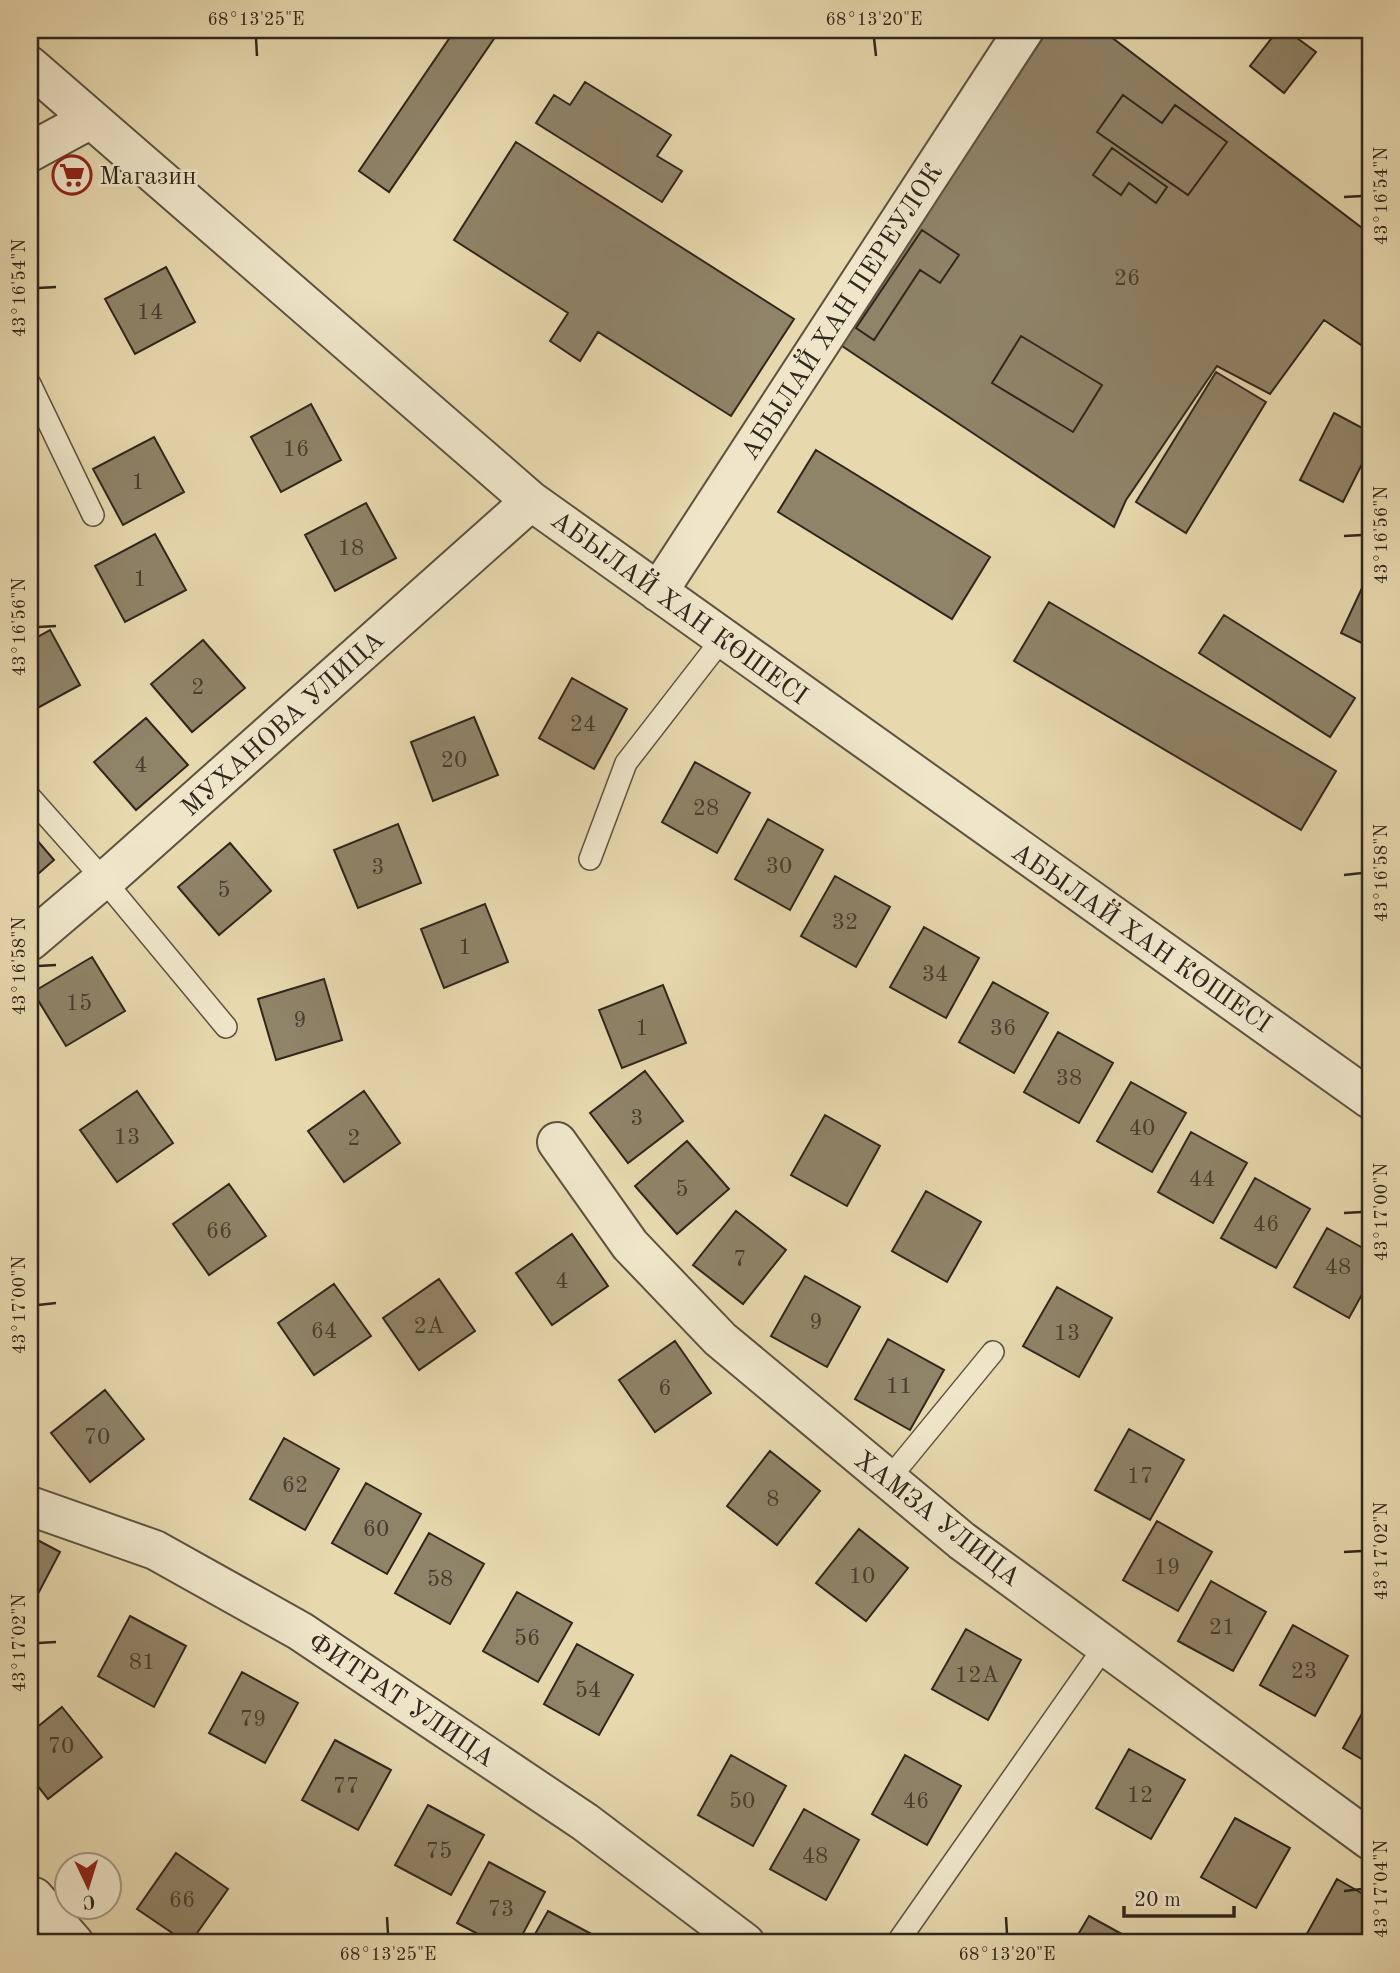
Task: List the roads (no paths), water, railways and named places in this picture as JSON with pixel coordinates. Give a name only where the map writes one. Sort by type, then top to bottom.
[{"type":"street","name":"АБЫЛАЙ ХАН ПЕРЕУЛОК","points":[[658,592],[1024,30]]},
{"type":"street","name":"АБЫЛАЙ ХАН КӨШЕСІ","points":[[30,66],[531,501],[1370,1099]]},
{"type":"street","points":[[30,152],[91,119]]},
{"type":"street","name":"МУХАНОВА УЛИЦА","points":[[30,941],[103,878],[108,878],[531,501]]},
{"type":"street","name":"ХАМЗА УЛИЦА","points":[[557,1142],[630,1245],[720,1339],[962,1541],[1370,1840]]},
{"type":"street","name":"ФИТРАТ УЛИЦА","points":[[30,1506],[155,1550],[300,1630],[585,1822],[745,1943]]},
{"type":"street","points":[[31,1891],[74,1943]]},
{"type":"lane","points":[[30,384],[93,515]]},
{"type":"lane","points":[[590,859],[626,763],[723,638]]},
{"type":"lane","points":[[30,797],[103,878],[226,1027]]},
{"type":"lane","points":[[888,1480],[993,1352]]},
{"type":"lane","points":[[897,1943],[1105,1646]]},
{"type":"place","name":"Магазин","points":[[72,175]]}]
